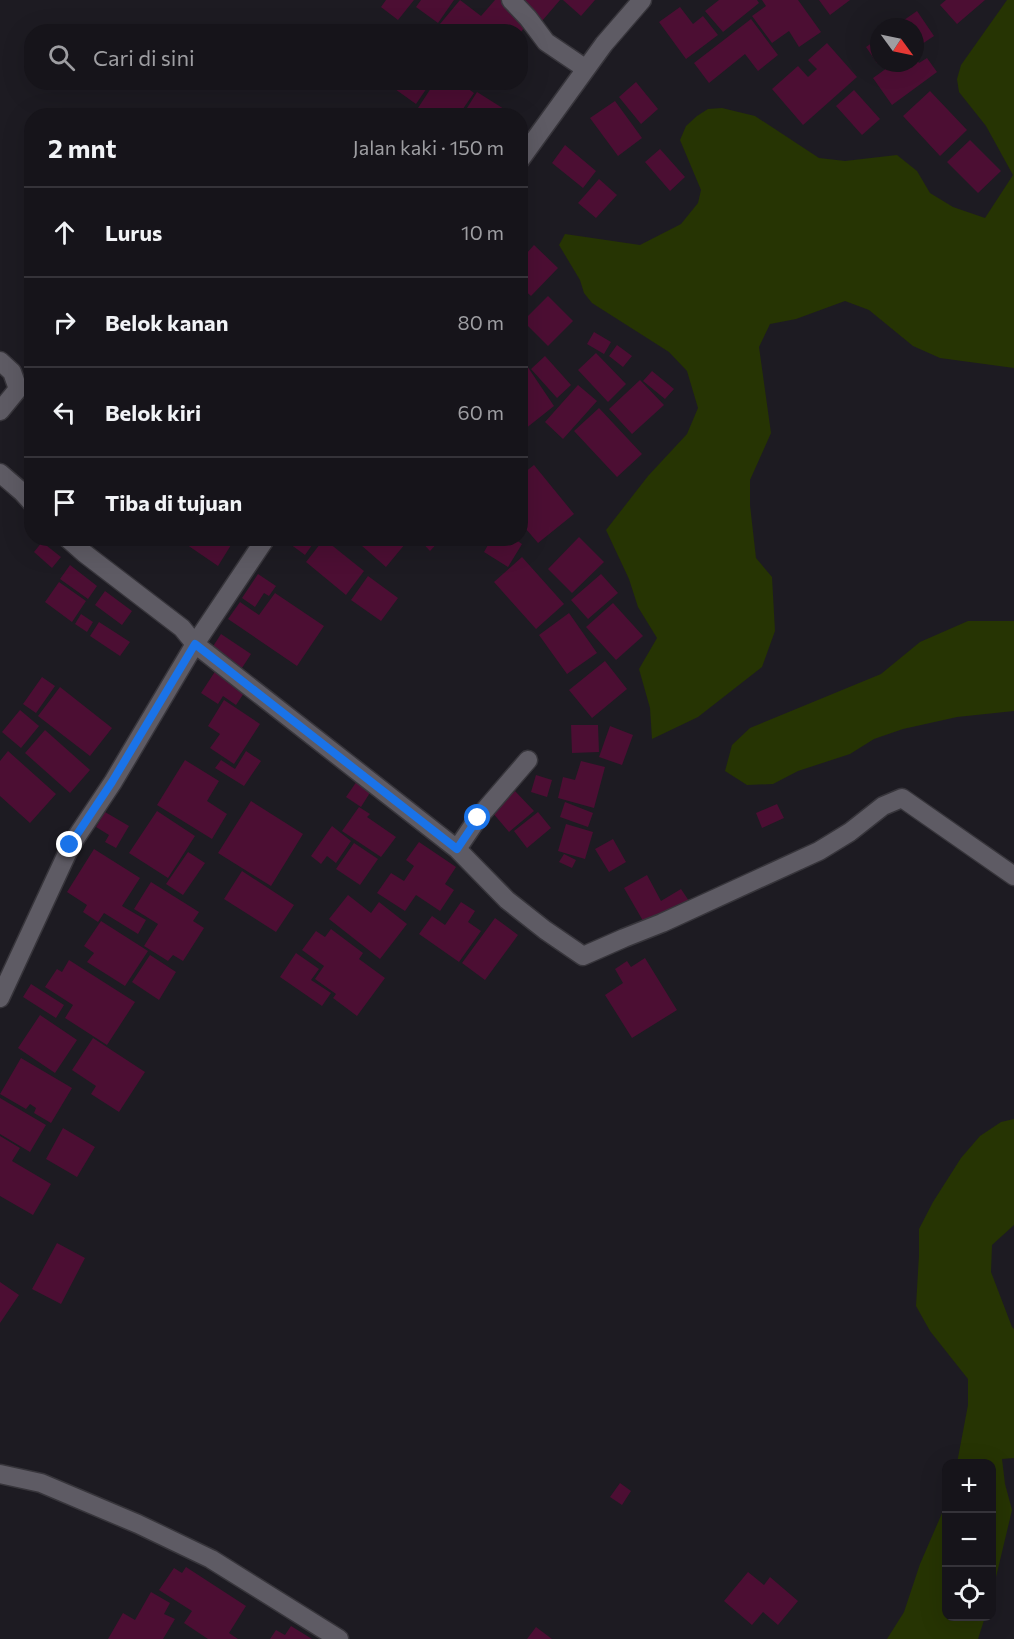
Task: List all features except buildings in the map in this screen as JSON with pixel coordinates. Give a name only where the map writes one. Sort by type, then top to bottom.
[{"type":"street","points":[[511,0],[546,42],[586,69]]},
{"type":"street","points":[[528,149],[604,44],[642,0]]},
{"type":"street","points":[[0,361],[12,372],[18,389],[0,411]]},
{"type":"street","points":[[0,473],[24,494]]},
{"type":"street","points":[[76,546],[182,628],[195,644],[457,849],[507,900],[583,957],[819,851],[850,832],[883,806],[902,798],[1014,876]]},
{"type":"street","points":[[0,998],[70,845],[112,782],[195,644],[261,546]]},
{"type":"street","points":[[457,849],[478,818],[528,760]]},
{"type":"street","points":[[0,1474],[41,1483],[138,1524],[211,1559],[339,1639]]},
{"type":"green space","points":[[1007,0],[1014,0],[1014,368],[940,358],[913,346],[869,310],[845,301],[796,319],[770,324],[759,347],[771,433],[750,480],[750,505],[756,558],[772,577],[775,631],[762,667],[698,717],[652,739],[650,708],[639,669],[657,638],[638,607],[629,579],[606,530],[648,476],[687,434],[698,408],[687,371],[669,352],[592,303],[584,293],[580,280],[559,245],[565,234],[640,245],[681,224],[698,203],[701,190],[680,140],[686,126],[697,116],[708,109],[722,108],[755,116],[819,158],[845,161],[897,155],[917,171],[930,193],[953,207],[985,218],[1013,175],[986,126],[959,92],[957,79],[961,65]]},
{"type":"green space","points":[[968,621],[1014,621],[1014,711],[957,717],[903,729],[874,739],[850,754],[798,771],[773,784],[747,785],[725,771],[732,745],[750,728],[881,674],[920,642]]},
{"type":"green space","points":[[1014,1119],[1014,1225],[992,1245],[991,1272],[1014,1329],[1014,1458],[1002,1459],[1005,1484],[1012,1510],[996,1577],[996,1459],[958,1459],[968,1405],[968,1379],[930,1331],[916,1306],[919,1229],[961,1158],[980,1136],[1001,1122]]},
{"type":"green space","points":[[942,1513],[942,1621],[984,1621],[978,1639],[887,1639],[904,1612],[920,1564]]},
{"type":"route","points":[[70,845],[112,782],[195,644],[457,849],[478,818]]}]
